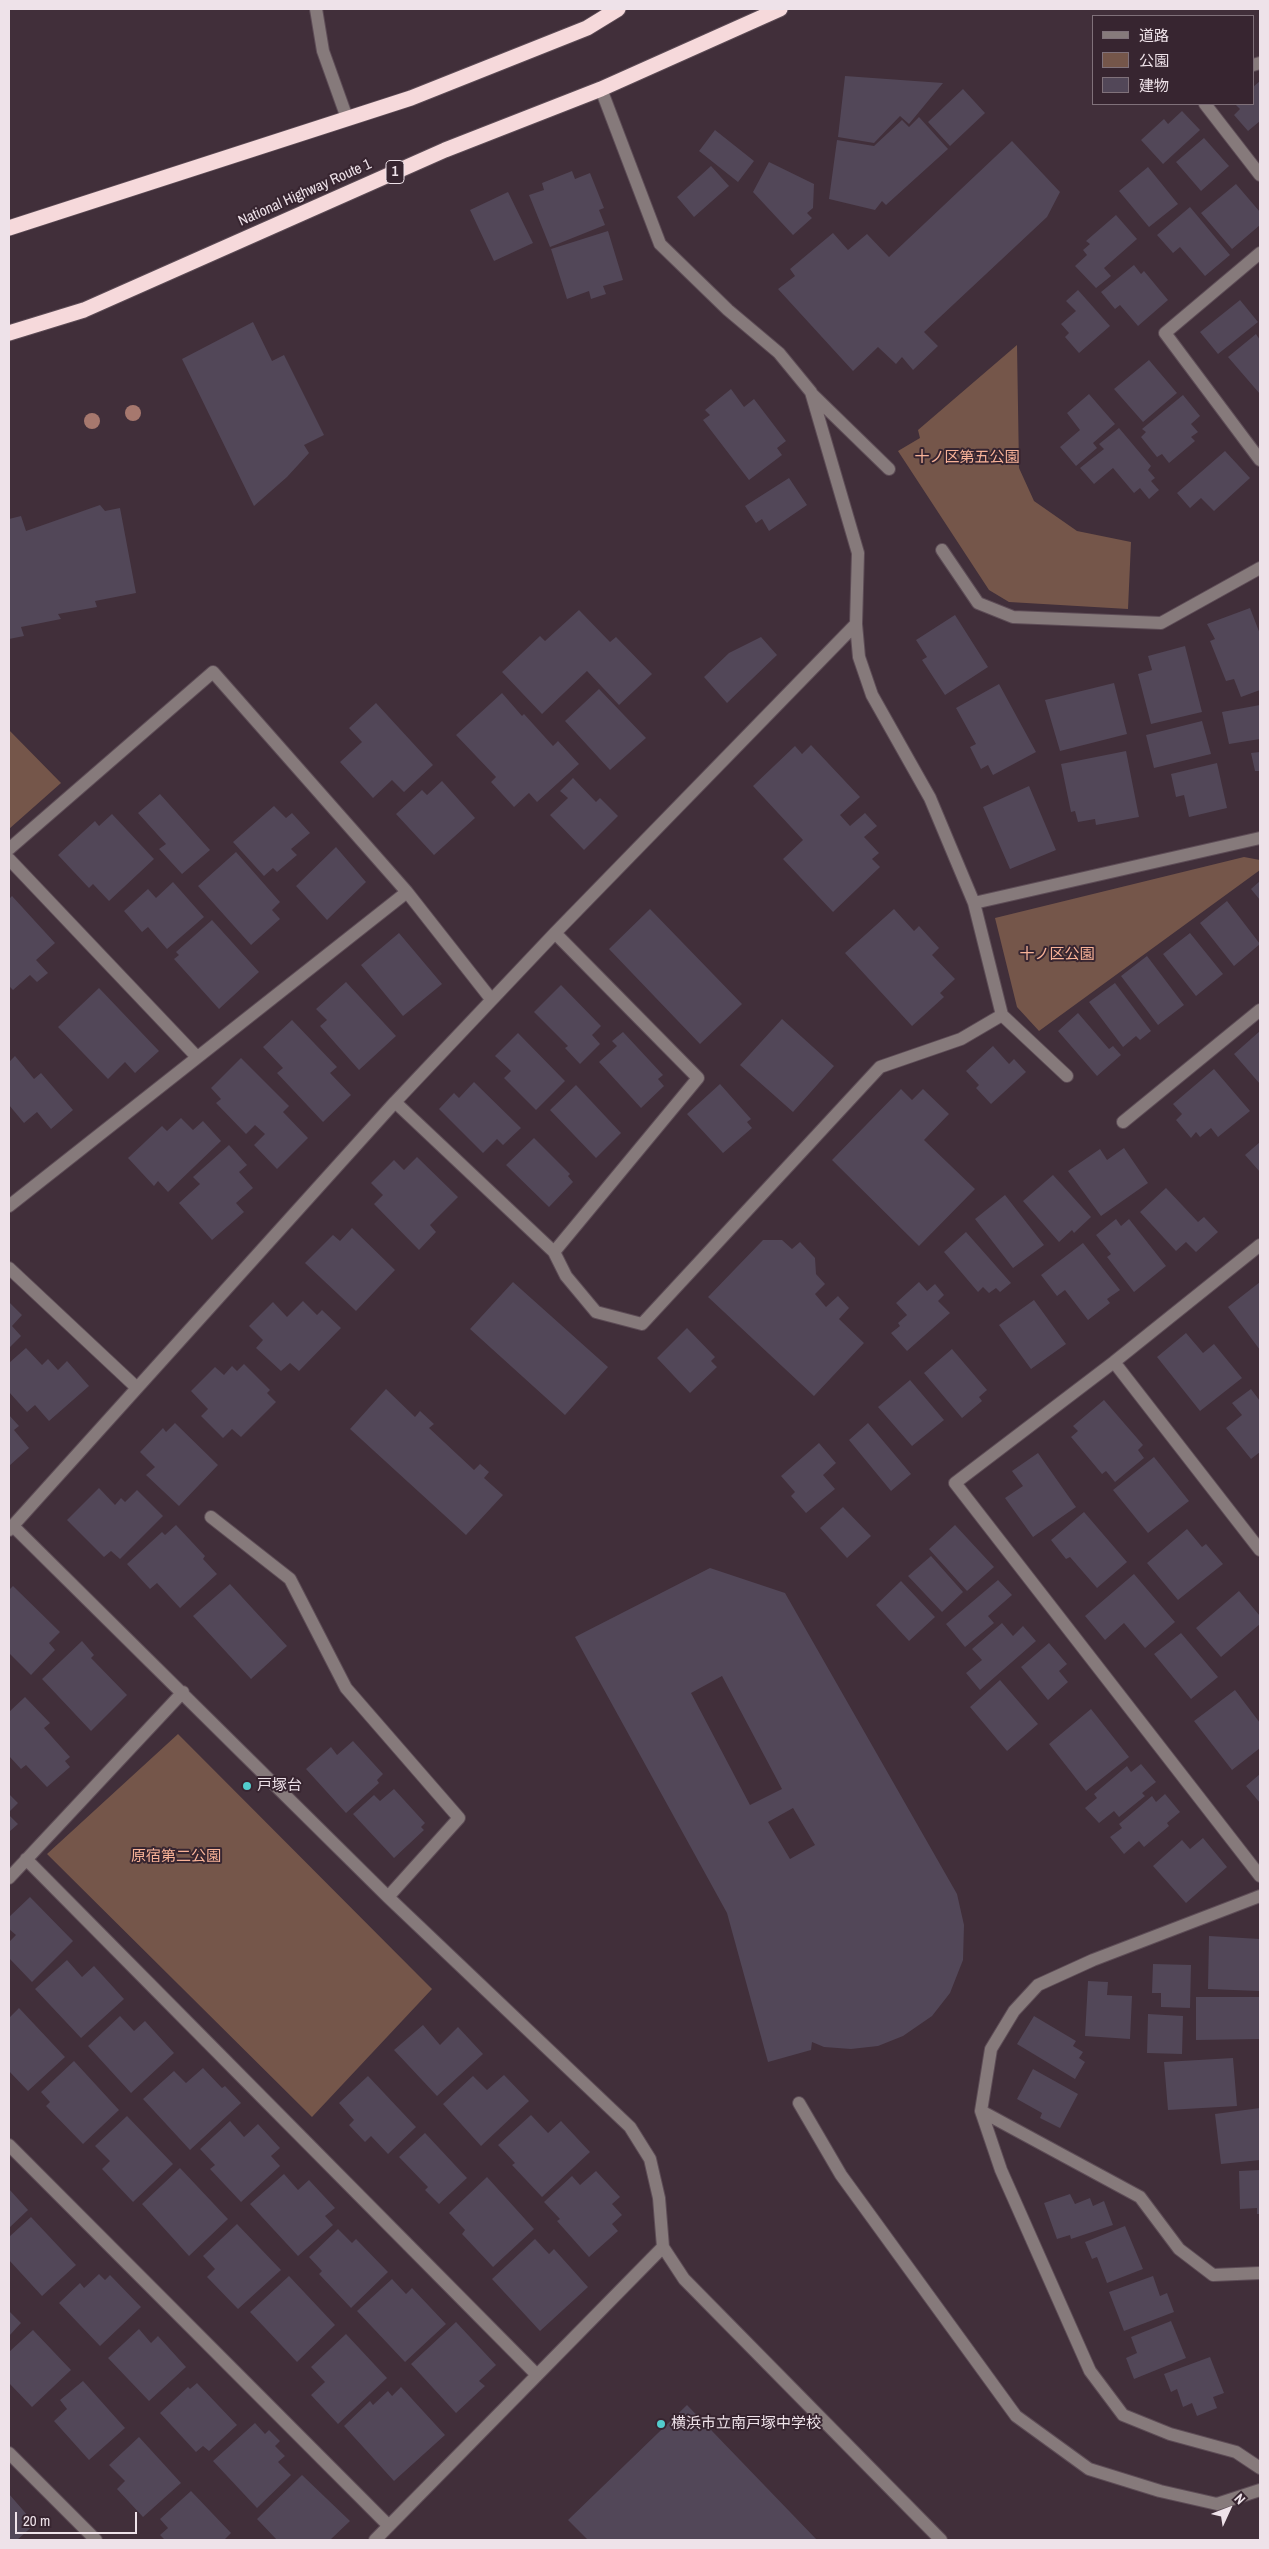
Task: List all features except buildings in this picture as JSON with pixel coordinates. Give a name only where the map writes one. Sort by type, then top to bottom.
[{"type":"highway","points":[[9,228],[411,98],[587,28],[618,9]]},
{"type":"highway","name":"National Highway Route 1","points":[[9,333],[84,310],[445,150],[602,89],[780,9]]},
{"type":"street","points":[[316,9],[323,51],[347,118]]},
{"type":"street","points":[[602,89],[660,244],[728,310],[779,353],[811,392],[889,469]]},
{"type":"street","points":[[1206,105],[1260,175]]},
{"type":"street","points":[[1260,253],[1165,333],[1260,460]]},
{"type":"street","points":[[811,392],[858,553],[856,624],[859,657],[872,695],[930,798],[974,903],[1002,1015],[1067,1076]]},
{"type":"street","points":[[942,550],[978,603],[1013,617],[1161,623],[1260,568]]},
{"type":"street","points":[[856,624],[491,999],[136,1387],[11,1528],[183,1692],[388,1897],[630,2127],[650,2159],[659,2198],[663,2247],[684,2280],[942,2540]]},
{"type":"street","points":[[9,849],[213,672],[407,892],[491,999]]},
{"type":"street","points":[[974,903],[1260,838]]},
{"type":"street","points":[[9,859],[197,1057]]},
{"type":"street","points":[[9,1206],[407,892]]},
{"type":"street","points":[[554,1252],[698,1078],[555,932]]},
{"type":"street","points":[[1123,1122],[1260,1010]]},
{"type":"street","points":[[395,1102],[554,1252],[566,1276],[596,1312],[642,1324],[880,1068],[961,1039],[1002,1015]]},
{"type":"street","points":[[1260,1246],[1114,1362],[955,1483],[1260,1876]]},
{"type":"street","points":[[9,1268],[136,1387]]},
{"type":"street","points":[[1114,1362],[1260,1550]]},
{"type":"street","points":[[211,1517],[290,1579],[346,1688],[459,1818],[388,1897]]},
{"type":"street","points":[[9,1878],[183,1692]]},
{"type":"street","points":[[26,1860],[537,2375]]},
{"type":"street","points":[[1260,1896],[1093,1960],[1038,1985],[1014,2011],[991,2049],[981,2111],[1001,2170],[1090,2371],[1123,2415],[1170,2434],[1236,2452],[1260,2468]]},
{"type":"street","points":[[799,2103],[841,2175],[1016,2416],[1089,2469],[1142,2486],[1217,2504],[1260,2490]]},
{"type":"street","points":[[981,2111],[1140,2197],[1178,2249],[1212,2275],[1260,2273]]},
{"type":"street","points":[[9,2145],[388,2526]]},
{"type":"street","points":[[375,2540],[663,2247]]},
{"type":"street","points":[[9,2453],[96,2540]]},
{"type":"green space","name":"十ノ区第五公園","points":[[1017,345],[1019,468],[1034,501],[1077,531],[1131,542],[1128,609],[1009,602],[989,590],[898,451],[920,438],[918,430]]},
{"type":"green space","points":[[9,730],[61,783],[9,829]]},
{"type":"green space","name":"十ノ区公園","points":[[1244,857],[1260,860],[1260,870],[1039,1031],[1017,1007],[995,918]]},
{"type":"green space","name":"原宿第二公園","points":[[178,1734],[432,1989],[312,2117],[47,1854]]},
{"type":"place","name":"戸塚台","points":[[247,1786]]},
{"type":"place","name":"横浜市立南戸塚中学校","points":[[661,2424]]}]
